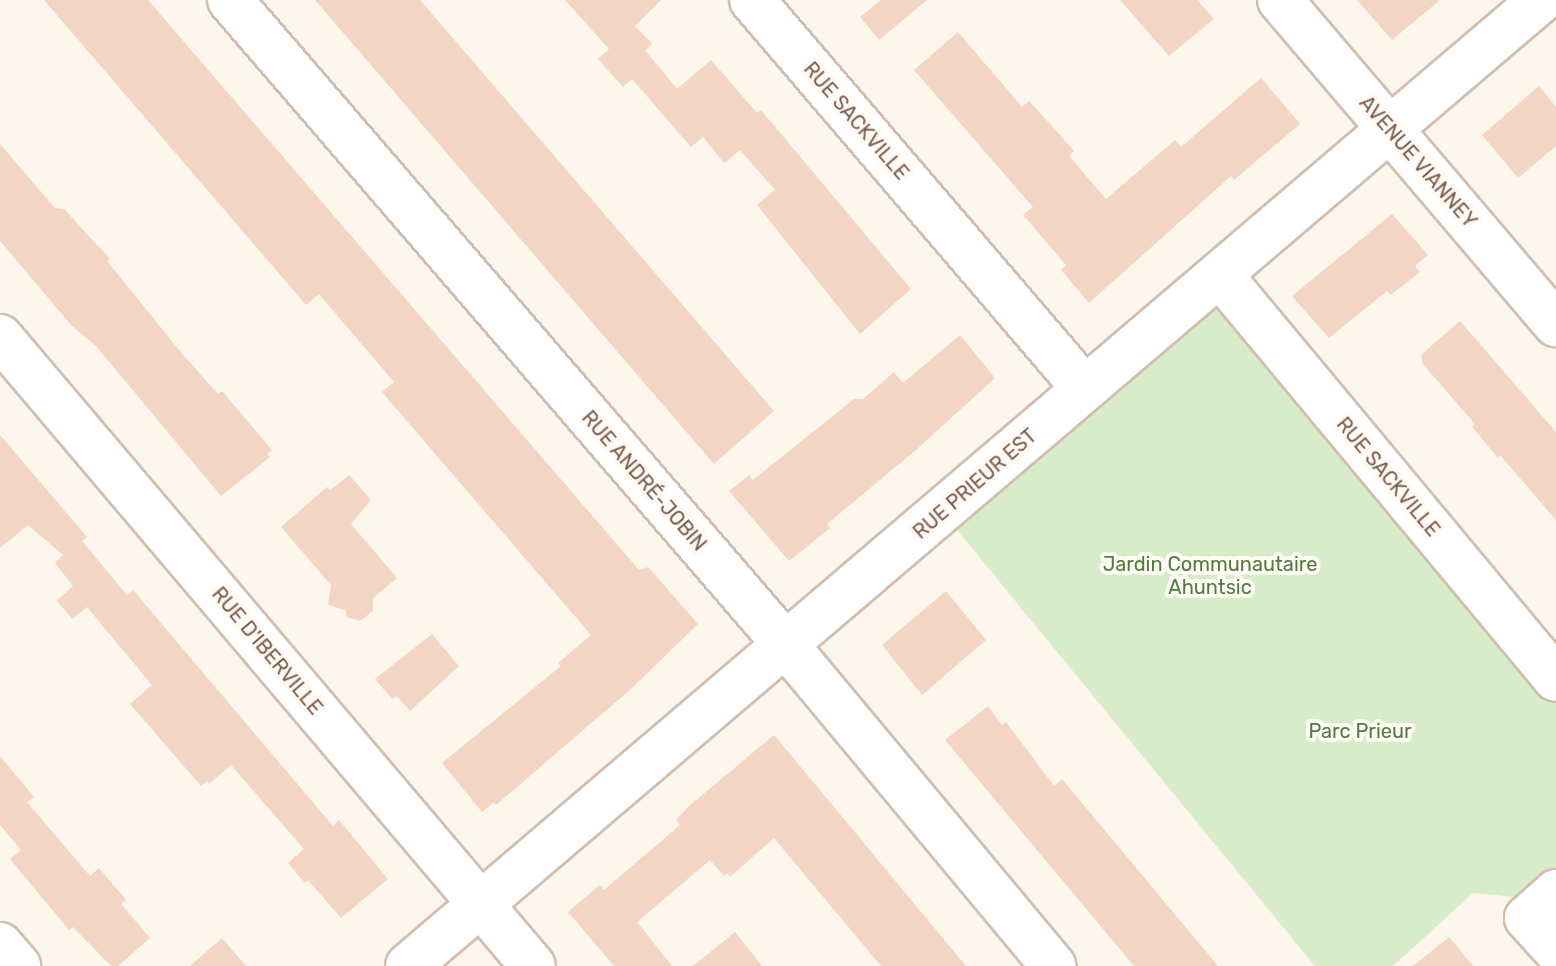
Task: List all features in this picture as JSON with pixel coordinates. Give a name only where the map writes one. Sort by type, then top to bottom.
[{"type":"street","name":"RUE ANDRÉ-JOBIN","points":[[230,0],[786,645],[1053,966]]},
{"type":"street","name":"RUE SACKVILLE","points":[[752,0],[1085,389]]},
{"type":"street","name":"AVENUE VIANNEY","points":[[1280,0],[1556,324]]},
{"type":"street","name":"RUE PRIEUR EST","points":[[408,966],[1541,0]]},
{"type":"street","name":"RUE SACKVILLE","points":[[1220,275],[1556,679]]},
{"type":"street","name":"RUE D'IBERVILLE","points":[[0,337],[533,966]]},
{"type":"street","points":[[1556,892],[1527,918],[1556,950]]},
{"type":"street","points":[[0,945],[18,966]]},
{"type":"green space","name":"Parc Prieur","points":[[1220,275],[1556,679],[1556,877],[1527,898],[1473,893],[1393,966],[1315,966],[943,513]]},
{"type":"building","points":[[44,0],[148,0],[639,570],[648,567],[698,624],[631,689],[496,805],[494,802],[482,812],[442,763],[561,666],[558,663],[591,635],[382,392],[394,382],[319,294],[306,305]]},
{"type":"building","points":[[315,0],[420,0],[774,411],[714,464]]},
{"type":"building","points":[[565,0],[661,0],[635,26],[652,44],[645,50],[677,89],[711,60],[757,113],[761,110],[911,289],[860,334],[757,205],[775,190],[740,150],[724,163],[703,137],[691,147],[632,79],[623,87],[598,59],[609,49]]},
{"type":"building","points":[[881,0],[927,0],[879,40],[860,17]]},
{"type":"building","points":[[1120,0],[1197,0],[1214,19],[1169,56]]},
{"type":"building","points":[[1357,0],[1440,0],[1392,40]]},
{"type":"building","points":[[958,32],[1022,107],[1029,101],[1060,135],[1074,151],[1069,156],[1106,199],[1175,140],[1181,147],[1261,78],[1300,124],[1234,180],[1231,176],[1089,303],[1061,270],[1066,265],[1023,215],[1033,207],[914,70]]},
{"type":"building","points":[[1539,86],[1556,107],[1556,146],[1518,178],[1482,135]]},
{"type":"building","points":[[0,144],[55,208],[64,209],[110,259],[107,261],[179,350],[218,394],[222,391],[272,450],[267,454],[270,457],[221,496],[96,346],[72,326],[0,241]]},
{"type":"building","points":[[1392,214],[1428,255],[1415,266],[1420,272],[1391,295],[1387,291],[1329,338],[1292,296]]},
{"type":"building","points":[[1460,321],[1556,432],[1556,520],[1500,455],[1498,458],[1472,427],[1475,424],[1422,363],[1422,354]]},
{"type":"building","points":[[960,335],[995,378],[916,450],[827,524],[830,528],[789,561],[729,491],[749,475],[753,480],[854,399],[863,399],[894,372],[903,383]]},
{"type":"building","points":[[0,435],[87,537],[82,541],[127,595],[133,590],[333,826],[339,820],[388,879],[341,918],[308,880],[305,883],[288,863],[304,849],[231,765],[209,784],[207,781],[201,786],[130,704],[152,685],[87,607],[72,619],[57,601],[73,586],[55,563],[63,555],[28,525],[0,548]]},
{"type":"building","points":[[349,475],[371,500],[351,524],[397,578],[373,598],[373,611],[360,621],[347,617],[345,610],[328,605],[331,585],[281,527],[327,487],[330,490]]},
{"type":"building","points":[[946,591],[986,640],[922,695],[882,645]]},
{"type":"building","points":[[432,634],[459,666],[410,711],[397,696],[392,699],[375,679]]},
{"type":"building","points":[[988,706],[1002,725],[1006,722],[1054,786],[1062,779],[1218,966],[1134,966],[945,740]]},
{"type":"building","points":[[774,735],[966,966],[881,966],[774,838],[730,877],[727,873],[724,876],[710,860],[637,922],[672,966],[614,966],[568,912],[600,885],[604,890],[680,825],[676,820],[689,806]]},
{"type":"building","points":[[0,756],[34,797],[27,802],[90,876],[99,868],[126,900],[121,904],[150,938],[118,966],[111,966],[73,927],[69,930],[10,859],[21,850],[0,825]]},
{"type":"building","points":[[735,932],[762,966],[693,966]]},
{"type":"building","points":[[1449,937],[1473,966],[1413,966]]},
{"type":"building","points":[[222,938],[246,966],[190,966]]},
{"type":"park label","name":"Jardin Communautaire Ahuntsic","points":[[1210,576]]}]
